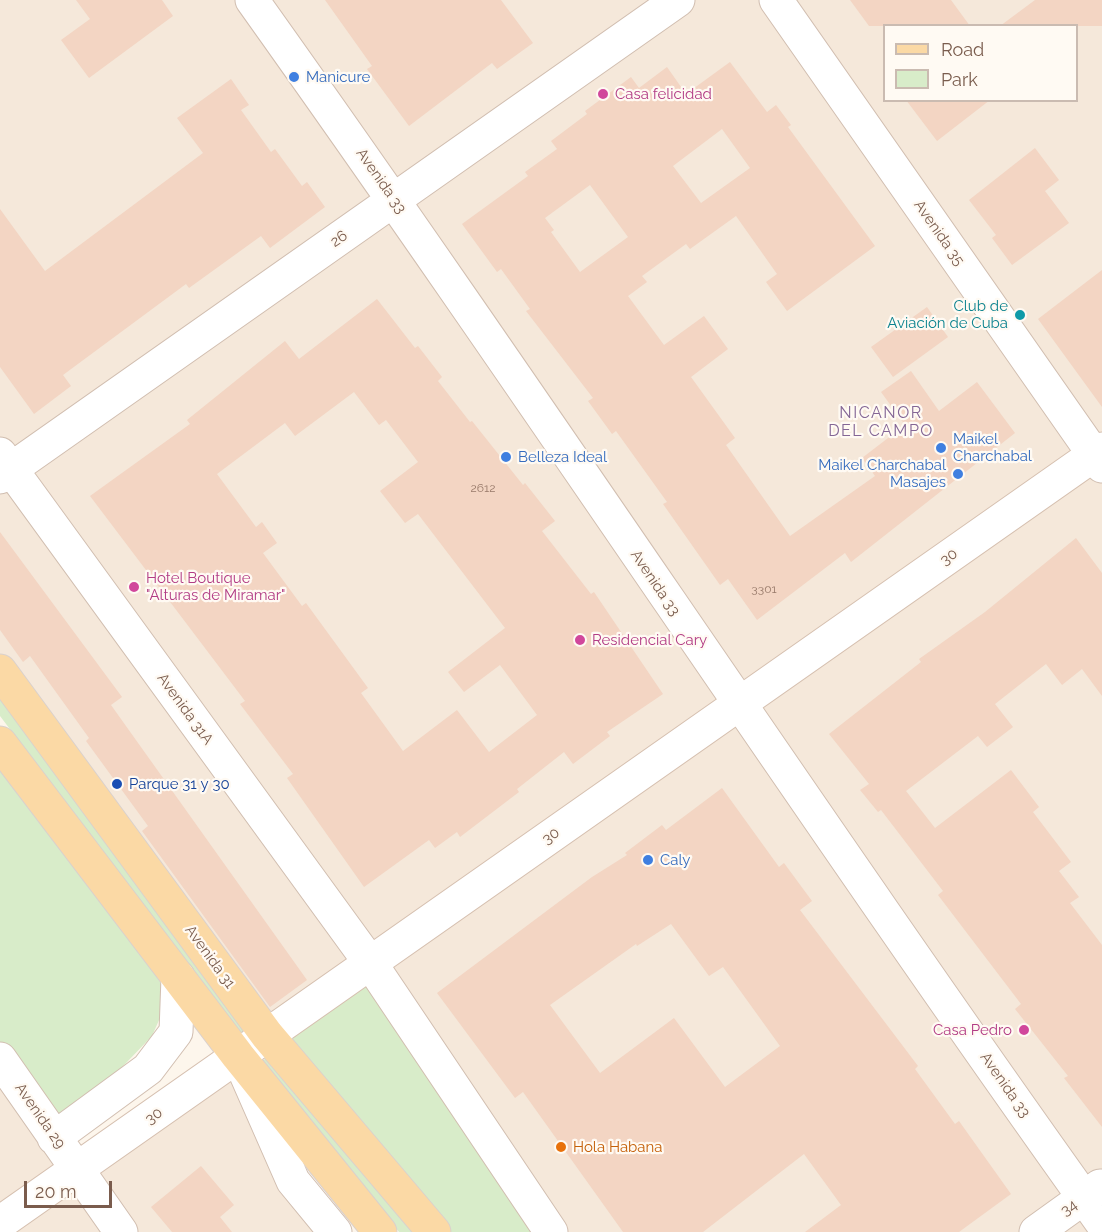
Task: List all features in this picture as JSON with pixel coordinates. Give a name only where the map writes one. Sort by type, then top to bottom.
[{"type":"main road","name":"Avenida 31","points":[[0,671],[267,1035],[434,1232]]},
{"type":"main road","points":[[0,743],[238,1056],[380,1232]]},
{"type":"street","name":"Avenida 33","points":[[252,0],[394,200],[738,705],[1096,1202]]},
{"type":"street","name":"26","points":[[4,467],[394,200],[678,0]]},
{"type":"street","name":"Avenida 35","points":[[776,0],[1099,456]]},
{"type":"street","name":"30","points":[[0,1223],[738,705],[1099,456]]},
{"type":"street","name":"Avenida 31A","points":[[4,467],[371,963]]},
{"type":"street","points":[[371,963],[551,1232]]},
{"type":"street","points":[[54,1138],[148,1069],[176,1032],[178,977]]},
{"type":"street","points":[[238,1056],[293,1181],[335,1232]]},
{"type":"street","name":"Avenida 29","points":[[0,1059],[121,1232]]},
{"type":"street","name":"34","points":[[1036,1232],[1096,1202]]},
{"type":"shaded area","points":[[0,0],[1102,0],[1102,1232],[551,1232],[267,1035],[0,671]]},
{"type":"shaded area","points":[[238,1056],[335,1232],[0,1232],[0,1059],[78,1170]]},
{"type":"green space","points":[[0,697],[245,1031],[240,1034],[0,716]]},
{"type":"green space","points":[[0,745],[178,977],[152,1036],[54,1138],[0,1059]]},
{"type":"green space","points":[[371,964],[551,1232],[434,1232],[267,1035]]},
{"type":"green space","points":[[265,1059],[413,1232],[399,1232],[262,1061]]},
{"type":"building","points":[[76,0],[162,0],[173,16],[89,78],[61,40],[90,19]]},
{"type":"building","points":[[325,0],[501,0],[533,43],[497,69],[492,63],[409,126],[367,69],[372,66]]},
{"type":"building","points":[[850,0],[951,0],[969,24],[883,24],[883,26],[869,26]]},
{"type":"building","points":[[1035,0],[1102,0],[1102,26],[1003,24]]},
{"type":"building","points":[[730,62],[767,112],[776,105],[791,125],[788,127],[875,246],[787,311],[766,282],[777,274],[736,216],[690,249],[686,244],[642,276],[647,282],[628,296],[664,345],[704,316],[728,349],[691,377],[735,438],[726,445],[790,536],[875,476],[862,458],[905,425],[881,392],[911,371],[939,411],[977,382],[1015,433],[851,562],[845,553],[757,620],[728,579],[720,585],[663,504],[667,502],[616,431],[612,434],[588,401],[593,398],[526,311],[530,309],[501,269],[497,272],[462,224],[528,176],[525,172],[557,149],[551,141],[587,114],[585,111],[631,77],[639,88],[667,67],[686,94]],"holes":[[[722,129],[750,168],[701,203],[673,166]],[[590,185],[628,237],[580,272],[551,232],[554,230],[545,218]]]},
{"type":"building","points":[[231,79],[249,105],[241,110],[271,152],[275,149],[302,186],[307,182],[325,207],[270,248],[261,236],[189,288],[186,284],[63,375],[71,386],[34,414],[0,367],[0,209],[45,271],[203,153],[177,118]]},
{"type":"building","points":[[908,102],[987,102],[937,141]]},
{"type":"building","points":[[1035,148],[1059,180],[1045,191],[1069,223],[1012,265],[992,238],[996,235],[969,200]]},
{"type":"building","points":[[1102,270],[1102,407],[1038,319]]},
{"type":"building","points":[[377,299],[415,348],[418,346],[442,377],[438,381],[470,422],[472,421],[555,521],[542,531],[591,594],[594,592],[663,694],[607,732],[610,736],[573,764],[564,752],[517,789],[519,792],[460,837],[457,832],[435,848],[429,840],[364,887],[287,778],[293,774],[240,704],[245,701],[90,496],[190,424],[187,420],[285,341],[299,359]],"holes":[[[354,392],[379,425],[386,420],[418,462],[380,491],[405,523],[418,514],[505,628],[448,672],[464,692],[500,665],[537,715],[489,752],[457,710],[403,751],[361,693],[368,688],[306,603],[302,606],[263,553],[277,543],[262,522],[256,527],[217,474],[285,423],[295,436]]]},
{"type":"building","points":[[927,307],[948,337],[893,377],[871,347]]},
{"type":"building","points":[[0,532],[122,697],[111,705],[307,980],[270,1007],[142,831],[148,826],[86,741],[89,738],[30,656],[23,662],[0,630]]},
{"type":"building","points":[[1076,538],[1102,573],[1102,696],[1082,669],[1062,685],[1046,664],[995,704],[1013,727],[987,747],[978,736],[906,791],[935,828],[1011,770],[1039,807],[1033,812],[1071,862],[1059,871],[1079,897],[1070,903],[1102,945],[1102,1127],[1064,1078],[1068,1076],[1015,1009],[1021,1004],[938,895],[943,891],[881,810],[878,812],[860,790],[869,784],[829,734],[921,662],[919,659],[985,612]]},
{"type":"building","points":[[722,788],[779,867],[784,863],[812,901],[800,910],[918,1066],[915,1069],[955,1124],[959,1121],[1011,1194],[959,1232],[805,1232],[841,1205],[804,1154],[703,1232],[623,1232],[523,1092],[515,1098],[437,993],[592,877],[627,855],[625,853],[662,825],[666,830]],"holes":[[[671,924],[709,976],[723,967],[780,1046],[725,1087],[674,1018],[600,1073],[550,1005],[636,944],[637,946]]]},
{"type":"building","points":[[201,1166],[234,1205],[220,1217],[232,1232],[172,1232],[151,1207]]},
{"type":"place","name":"Manicure","points":[[294,77]]},
{"type":"place","name":"Casa felicidad","points":[[603,94]]},
{"type":"place","name":"Club de Aviación de Cuba","points":[[1020,315]]},
{"type":"place","name":"Maikel Charchabal","points":[[941,448]]},
{"type":"place","name":"Belleza Ideal","points":[[506,457]]},
{"type":"place","name":"Maikel Charchabal Masajes","points":[[958,474]]},
{"type":"place","name":"Hotel Boutique \"Alturas de Miramar\"","points":[[134,587]]},
{"type":"place","name":"Residencial Cary","points":[[580,640]]},
{"type":"place","name":"Parque 31 y 30","points":[[117,784]]},
{"type":"place","name":"Caly","points":[[648,860]]},
{"type":"place","name":"Casa Pedro","points":[[1024,1030]]},
{"type":"place","name":"Hola Habana","points":[[561,1147]]},
{"type":"district","name":"NICANOR DEL CAMPO","points":[[881,422]]}]
